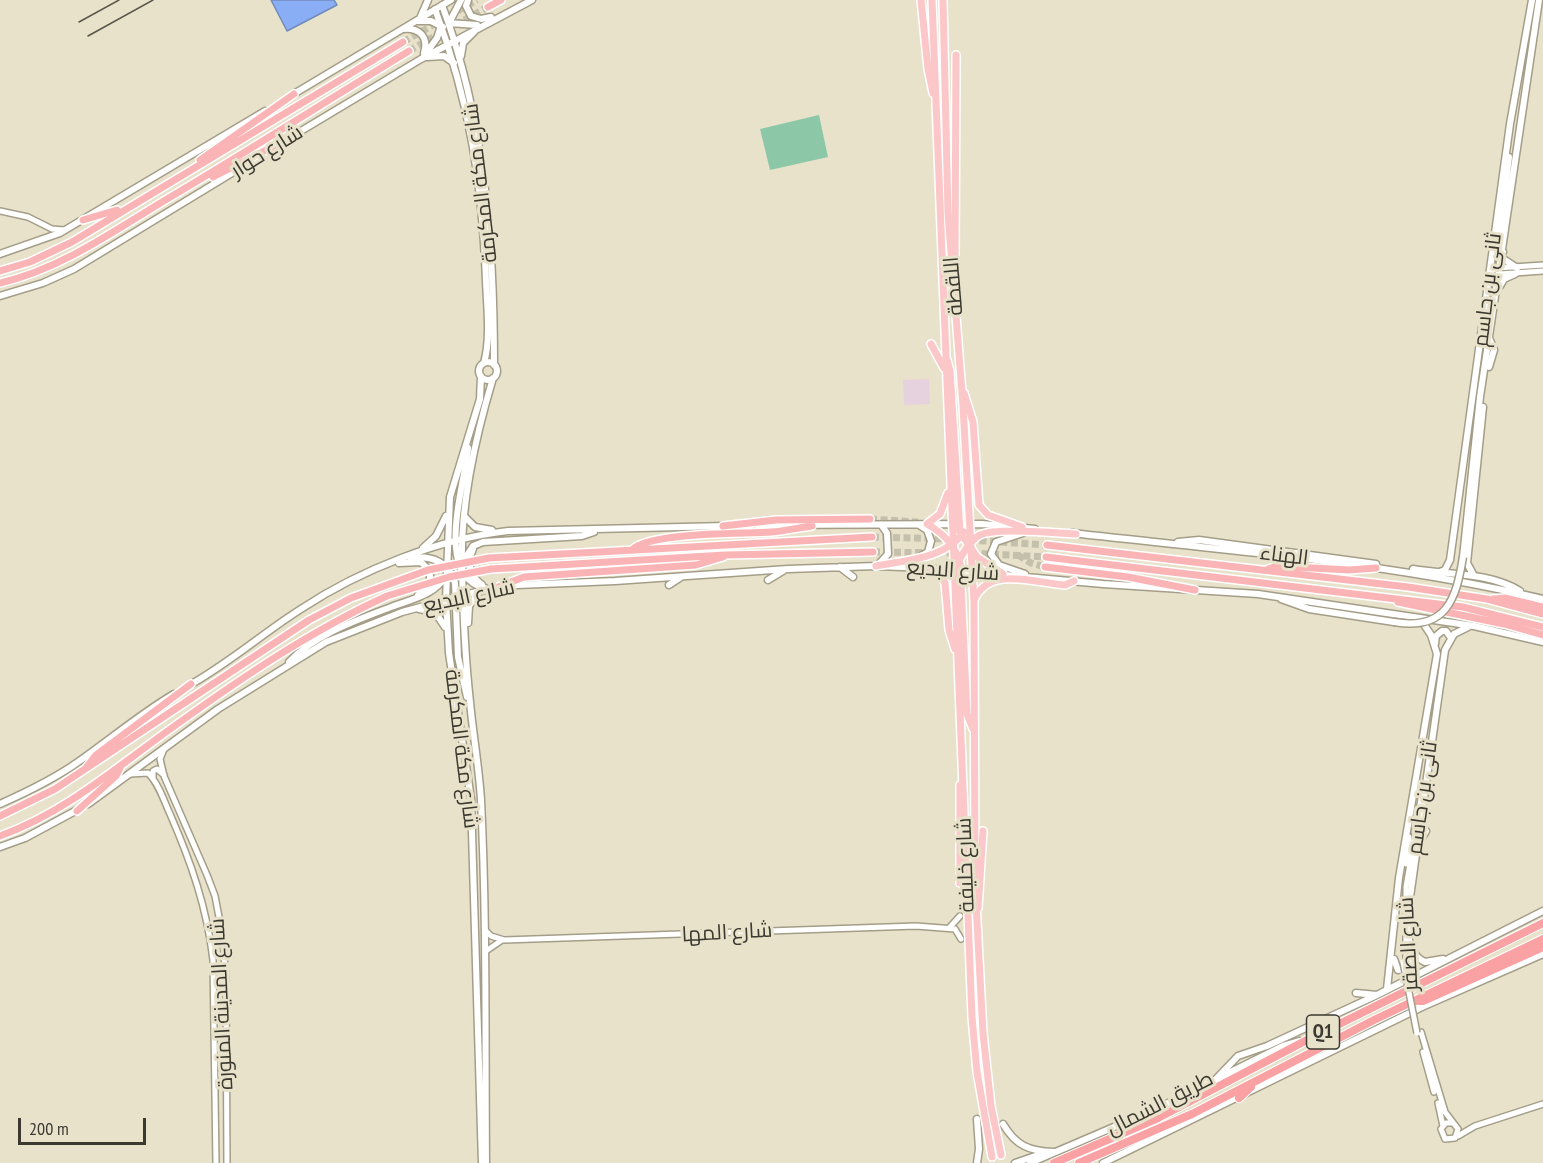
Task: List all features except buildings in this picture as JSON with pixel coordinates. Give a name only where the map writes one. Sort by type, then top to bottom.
[{"type":"highway","points":[[488,7],[501,0]]},
{"type":"highway","name":"شارع حوار","points":[[0,271],[30,262],[72,242],[403,42]]},
{"type":"highway","name":"شارع حوار","points":[[0,283],[33,273],[78,252],[191,186],[409,51]]},
{"type":"highway","points":[[185,174],[215,148],[294,94]]},
{"type":"highway","points":[[191,186],[213,178],[284,141]]},
{"type":"highway","points":[[82,220],[128,207]]},
{"type":"highway","points":[[723,526],[776,520],[870,519]]},
{"type":"highway","points":[[633,548],[644,542],[660,539],[772,532],[812,526]]},
{"type":"highway","name":"شارع البديع","points":[[85,771],[309,620],[385,584],[443,566],[489,558],[633,548],[872,537]]},
{"type":"highway","name":"الهناء","points":[[1047,545],[1266,570],[1487,599],[1543,615]]},
{"type":"highway","name":"شارع البديع","points":[[0,836],[42,817],[81,795],[280,653],[387,596],[449,577],[491,569],[725,555],[873,552]]},
{"type":"highway","points":[[498,587],[524,577],[696,565],[725,555]]},
{"type":"highway","name":"الهناء","points":[[1047,556],[1463,607],[1543,627]]},
{"type":"highway","points":[[1266,570],[1277,566],[1349,570],[1376,568]]},
{"type":"highway","points":[[1045,567],[1134,578],[1195,590]]},
{"type":"highway","points":[[1393,598],[1406,605],[1504,624],[1543,635]]},
{"type":"highway","points":[[1487,599],[1505,598],[1543,607]]},
{"type":"highway","points":[[0,816],[56,789],[85,771],[96,755],[191,684]]},
{"type":"highway","points":[[77,811],[118,774],[121,766]]},
{"type":"highway","name":"طريق الشمال","points":[[1054,1163],[1158,1118],[1307,1040],[1543,923]]},
{"type":"highway","name":"طريق الشمال","points":[[1079,1163],[1192,1114],[1414,1000],[1543,939]]},
{"type":"highway","points":[[1414,1000],[1426,1000],[1543,946]]},
{"type":"highway","points":[[1239,1098],[1308,1053]]},
{"type":"main road","points":[[421,16],[428,0]]},
{"type":"main road","name":"شارع حوار","points":[[0,254],[64,230],[82,220],[451,0]]},
{"type":"main road","points":[[448,32],[449,23],[461,0]]},
{"type":"main road","points":[[468,0],[468,12],[475,18],[481,19],[504,13]]},
{"type":"main road","name":"شارع حوار","points":[[0,296],[43,283],[74,269],[422,59],[483,24],[532,0]]},
{"type":"main road","points":[[921,0],[929,77],[936,101]]},
{"type":"main road","name":"اللقطة","points":[[932,0],[945,370],[950,484],[955,524],[953,545],[957,571]]},
{"type":"main road","name":"اللقطة","points":[[942,0],[947,190],[971,572]]},
{"type":"main road","name":"ثانى بن جاسم","points":[[1278,597],[1289,604],[1309,609],[1394,622],[1423,623],[1444,612],[1457,590],[1465,560],[1489,337],[1496,300],[1496,271],[1506,149],[1532,0]]},
{"type":"main road","name":"ثانى بن جاسم","points":[[1450,560],[1479,364],[1487,288],[1502,255],[1539,0]]},
{"type":"main road","points":[[422,59],[437,38],[441,26],[442,5]]},
{"type":"main road","name":"شارع مكة المكرمة","points":[[442,5],[449,23],[475,153],[483,218],[488,345],[484,363]]},
{"type":"main road","points":[[435,9],[449,23],[469,26],[483,24]]},
{"type":"main road","name":"شارع مكة المكرمة","points":[[435,9],[441,26],[460,58],[471,98],[488,201],[494,365]]},
{"type":"main road","points":[[412,22],[431,21],[448,32],[452,42]]},
{"type":"main road","points":[[1521,21],[1527,29]]},
{"type":"main road","points":[[460,58],[463,44],[483,24]]},
{"type":"main road","points":[[400,30],[411,28],[421,33],[426,45],[422,59]]},
{"type":"main road","points":[[953,279],[957,242],[956,55]]},
{"type":"main road","points":[[422,59],[444,56],[456,66]]},
{"type":"main road","points":[[1510,94],[1515,102]]},
{"type":"main road","points":[[956,116],[962,101]]},
{"type":"main road","points":[[1491,325],[1501,282],[1516,271],[1498,247],[1509,166],[1506,149]]},
{"type":"main road","points":[[1496,271],[1502,216]]},
{"type":"main road","points":[[1487,288],[1493,287],[1496,300]]},
{"type":"main road","points":[[1475,337],[1483,327]]},
{"type":"main road","points":[[931,344],[945,370]]},
{"type":"main road","points":[[945,353],[950,371],[955,524],[968,546],[982,562],[1002,574]]},
{"type":"main road","points":[[1473,355],[1479,364]]},
{"type":"main road","points":[[484,363],[494,365],[497,372],[493,378],[487,380],[481,376],[480,370],[484,363]]},
{"type":"main road","name":"شارع مكة المكرمة","points":[[481,376],[480,399],[450,497],[446,597],[447,630],[466,758],[472,833],[484,1163]]},
{"type":"main road","name":"شارع مكة المكرمة","points":[[484,1163],[486,931],[481,793],[470,704],[461,570],[465,517],[476,449],[493,378]]},
{"type":"main road","points":[[961,388],[973,422],[979,505],[988,516],[1022,530]]},
{"type":"main road","points":[[468,442],[455,542],[456,559],[461,570],[473,584],[488,589]]},
{"type":"main road","points":[[950,484],[940,513],[927,524],[953,545],[959,559]]},
{"type":"main road","points":[[417,552],[436,536],[443,525],[450,497]]},
{"type":"main road","points":[[465,517],[482,530],[517,528],[534,531]]},
{"type":"main road","points":[[916,524],[927,530],[932,540],[928,552],[918,558]]},
{"type":"main road","name":"شارع البديع","points":[[0,804],[67,769],[147,710],[191,684],[309,603],[417,552],[497,533],[534,531],[916,524],[968,524],[1022,530]]},
{"type":"main road","points":[[876,566],[936,554],[953,545],[968,524]]},
{"type":"main road","points":[[876,566],[888,554],[888,535],[882,526]]},
{"type":"main road","points":[[1022,530],[996,542],[991,550],[992,559],[1009,569],[1040,578]]},
{"type":"main road","points":[[973,729],[967,714],[957,571],[959,559],[968,546],[982,534],[1022,530],[1076,534]]},
{"type":"main road","points":[[446,597],[470,549],[477,544],[582,536],[598,531]]},
{"type":"main road","name":"الهناء","points":[[1076,534],[1376,568],[1543,599]]},
{"type":"main road","points":[[1173,544],[1199,540],[1437,573],[1474,576],[1506,584],[1525,595]]},
{"type":"main road","points":[[448,568],[456,559],[463,542]]},
{"type":"main road","points":[[477,544],[469,560],[473,576],[481,584],[498,587]]},
{"type":"main road","points":[[401,559],[426,557],[448,568],[454,579],[458,657],[470,704]]},
{"type":"main road","points":[[388,565],[415,560],[426,565],[431,577],[430,583],[413,600]]},
{"type":"main road","points":[[1437,573],[1445,570],[1450,560],[1459,569],[1465,560],[1474,576]]},
{"type":"main road","points":[[839,567],[854,577]]},
{"type":"main road","name":"شارع البديع","points":[[0,848],[77,811],[218,709],[336,637],[446,597],[498,587],[839,567],[927,568],[1040,578]]},
{"type":"main road","points":[[927,568],[941,577],[945,583],[950,635],[957,653]]},
{"type":"main road","points":[[768,580],[788,569]]},
{"type":"main road","name":"شارع خليفة","points":[[957,571],[957,653],[972,1017],[978,1081],[992,1157]]},
{"type":"main road","name":"شارع خليفة","points":[[971,572],[974,602],[973,836],[976,913],[983,1033],[991,1106],[1001,1155]]},
{"type":"main road","points":[[669,585],[681,576]]},
{"type":"main road","points":[[282,669],[305,648],[342,628],[436,589],[446,577]]},
{"type":"main road","name":"الهناء","points":[[1040,578],[1278,597],[1474,626],[1543,642]]},
{"type":"main road","points":[[974,602],[984,586],[994,579],[1065,585],[1074,581]]},
{"type":"main road","points":[[602,582],[615,587]]},
{"type":"main road","points":[[466,657],[469,606],[480,591]]},
{"type":"main road","points":[[406,611],[424,609],[435,612],[447,630]]},
{"type":"main road","points":[[1420,618],[1435,644]]},
{"type":"main road","points":[[1435,644],[1436,636],[1442,631],[1446,631],[1451,638],[1462,629],[1474,626]]},
{"type":"main road","name":"ثانى بن جاسم","points":[[1394,934],[1394,966],[1398,970],[1405,971],[1410,966],[1409,904],[1422,795],[1429,765],[1445,650],[1451,638]]},
{"type":"main road","name":"ثانى بن جاسم","points":[[1387,989],[1399,878],[1410,827],[1437,659],[1435,644]]},
{"type":"main road","points":[[1436,707],[1441,717]]},
{"type":"main road","points":[[960,883],[958,796],[962,764]]},
{"type":"main road","points":[[466,826],[472,833]]},
{"type":"main road","points":[[976,913],[981,897],[983,831]]},
{"type":"main road","points":[[1417,848],[1426,831]]},
{"type":"main road","name":"طريق الشمال","points":[[1030,1163],[1215,1080],[1236,1057],[1267,1046],[1377,995],[1443,959],[1543,911]]},
{"type":"main road","points":[[1409,940],[1420,961],[1430,963],[1443,959]]},
{"type":"main road","points":[[1521,957],[1543,953]]},
{"type":"main road","name":"طريق الشمال","points":[[1103,1163],[1422,1006],[1543,953]]},
{"type":"main road","points":[[1356,993],[1377,995]]},
{"type":"main road","points":[[1319,1022],[1323,1012]]},
{"type":"main road","points":[[1267,1046],[1307,1040]]},
{"type":"main road","points":[[1215,1080],[1292,1043]]},
{"type":"main road","points":[[976,1119],[980,1149],[977,1163]]},
{"type":"main road","points":[[1003,1124],[1018,1144],[1029,1149],[1058,1152]]},
{"type":"main road","points":[[1015,1163],[1047,1152]]},
{"type":"street","points":[[0,211],[28,217],[52,229],[64,230]]},
{"type":"street","points":[[42,224],[42,239]]},
{"type":"street","points":[[1516,271],[1543,266]]},
{"type":"street","points":[[1496,271],[1543,271]]},
{"type":"street","name":"شارع المدينة المنورة","points":[[164,749],[160,759],[164,776],[207,875],[222,933],[226,980],[227,1163]]},
{"type":"street","points":[[153,778],[153,771],[157,769],[164,776]]},
{"type":"street","points":[[128,775],[145,772],[153,778]]},
{"type":"street","name":"شارع المدينة المنورة","points":[[153,778],[192,868],[209,927],[213,960],[216,1163]]},
{"type":"street","name":"شارع الصقر","points":[[1404,961],[1406,887],[1422,795]]},
{"type":"street","name":"شارع الصقر","points":[[1410,827],[1401,905],[1404,961],[1419,1032],[1443,1125]]},
{"type":"street","points":[[960,916],[950,927],[959,933],[961,939]]},
{"type":"street","name":"شارع المها","points":[[486,931],[491,936],[504,940],[950,927]]},
{"type":"street","name":"شارع المها","points":[[486,951],[504,940]]},
{"type":"street","name":"شارع الصقر","points":[[1419,1032],[1445,1112],[1455,1124]]},
{"type":"street","points":[[1475,1125],[1443,1125],[1441,1133],[1445,1139],[1452,1140],[1475,1125],[1543,1104]]},
{"type":"street","points":[[1455,1124],[1458,1136]]},
{"type":"shaded area","points":[[929,379],[930,404],[904,405],[903,380]]},
{"type":"green space","points":[[819,115],[828,157],[770,170],[760,129]]},
{"type":"water","points":[[271,0],[334,0],[337,5],[287,31]]},
{"type":"tunnel","points":[[403,42],[477,0]]},
{"type":"tunnel","points":[[455,25],[488,7]]},
{"type":"tunnel","points":[[409,51],[440,33]]},
{"type":"tunnel","points":[[870,519],[918,522]]},
{"type":"tunnel","points":[[872,537],[949,539]]},
{"type":"tunnel","points":[[969,540],[1047,545]]},
{"type":"tunnel","points":[[873,552],[957,553]]},
{"type":"tunnel","points":[[971,553],[1046,557]]},
{"type":"tunnel","points":[[1018,555],[1031,563],[1045,567]]},
{"type":"tram line","points":[[79,22],[119,0]]},
{"type":"tram line","points":[[88,36],[153,0]]}]
